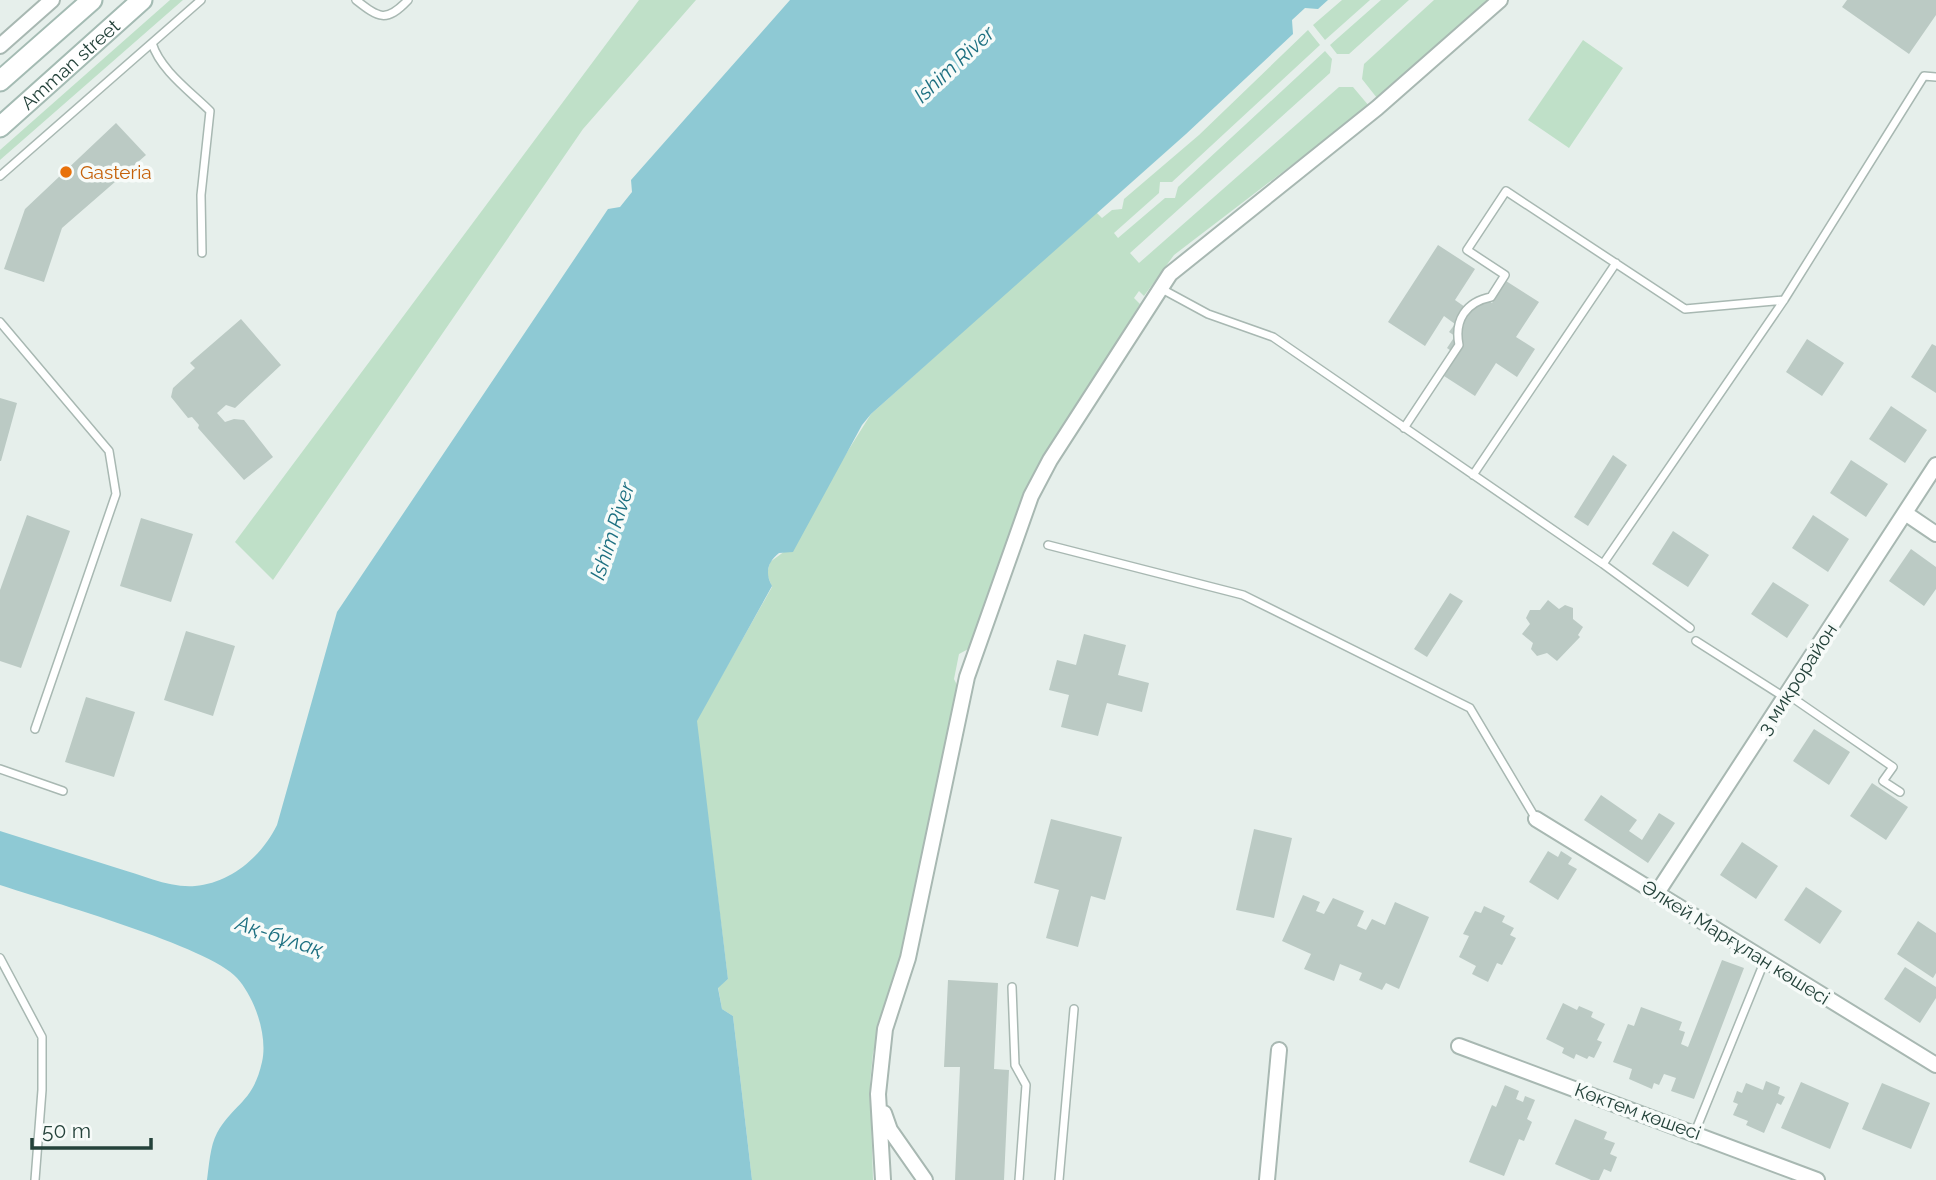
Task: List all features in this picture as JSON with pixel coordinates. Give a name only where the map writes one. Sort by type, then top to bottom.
[{"type":"main road","name":"Amman street","points":[[0,81],[92,0]]},
{"type":"main road","name":"Amman street","points":[[0,127],[142,0]]},
{"type":"street","points":[[0,46],[52,0]]},
{"type":"street","points":[[883,1180],[878,1094],[885,1029],[908,958],[967,677],[1014,538],[1049,460],[1159,288],[1183,262],[1377,108],[1500,0]]},
{"type":"street","name":"3 микрорайон","points":[[1657,893],[1936,465]]},
{"type":"street","points":[[1905,513],[1936,534]]},
{"type":"street","name":"Әлкей Марғұлан көшесі","points":[[1536,819],[1936,1065]]},
{"type":"street","name":"Көктем көшесі","points":[[1459,1046],[1695,1132],[1817,1180]]},
{"type":"street","points":[[1267,1180],[1279,1050]]},
{"type":"street","points":[[878,1094],[890,1130],[925,1180]]},
{"type":"lane","points":[[0,176],[201,0]]},
{"type":"lane","points":[[356,0],[377,15],[386,16],[393,14],[408,0]]},
{"type":"lane","points":[[152,43],[170,71],[210,111],[201,195],[202,253]]},
{"type":"lane","points":[[1602,564],[1784,300],[1924,76],[1936,76]]},
{"type":"lane","points":[[1404,428],[1459,345],[1459,319],[1467,307],[1479,299],[1491,297],[1505,275],[1467,250],[1506,191],[1685,309],[1784,300]]},
{"type":"lane","points":[[1473,475],[1616,263]]},
{"type":"lane","points":[[1159,288],[1208,314],[1272,337],[1602,564],[1690,628]]},
{"type":"lane","points":[[0,322],[109,451],[116,494],[35,729]]},
{"type":"lane","points":[[1048,545],[1243,595],[1471,708],[1536,819]]},
{"type":"lane","points":[[1696,641],[1786,696],[1893,767],[1883,781],[1900,792]]},
{"type":"lane","points":[[0,769],[63,791]]},
{"type":"lane","points":[[0,958],[42,1037],[42,1090],[35,1180]]},
{"type":"lane","points":[[1695,1132],[1766,960]]},
{"type":"lane","points":[[1012,987],[1015,1065],[1026,1085],[1019,1180]]},
{"type":"lane","points":[[1059,1180],[1074,1009]]},
{"type":"green space","points":[[170,0],[183,0],[0,160],[0,150]]},
{"type":"green space","points":[[639,0],[696,0],[583,129],[273,580],[235,542]]},
{"type":"green space","points":[[1342,0],[1370,0],[1325,40],[1313,25]]},
{"type":"green space","points":[[1381,0],[1409,0],[1349,54],[1337,54],[1330,45]]},
{"type":"green space","points":[[1434,0],[1489,0],[1377,98],[1362,79],[1364,64]]},
{"type":"green space","points":[[1308,30],[1320,45],[1172,182],[1160,182],[1159,193],[1114,233],[1118,238],[1165,198],[1175,198],[1178,187],[1325,51],[1332,59],[1330,73],[1130,253],[1139,263],[1339,87],[1353,87],[1369,106],[1174,255],[1144,296],[1139,291],[1134,298],[1140,304],[1034,474],[1002,553],[977,639],[972,647],[959,654],[954,679],[960,691],[905,942],[873,1053],[870,1083],[873,1180],[752,1180],[733,1016],[722,1009],[718,987],[728,979],[696,721],[772,587],[767,574],[770,562],[785,551],[871,414],[1096,212],[1102,218],[1112,210],[1122,209],[1124,199],[1199,135]]},
{"type":"green space","points":[[1583,40],[1623,68],[1569,148],[1528,120]]},
{"type":"water","points":[[790,0],[1328,0],[1318,9],[1305,8],[1292,20],[1293,34],[1186,134],[871,414],[862,425],[793,552],[779,553],[770,564],[768,577],[772,586],[697,721],[728,979],[718,988],[722,1009],[733,1016],[752,1180],[207,1180],[211,1150],[217,1133],[248,1095],[262,1062],[261,1029],[249,996],[237,978],[196,953],[126,926],[0,885],[0,831],[175,885],[195,886],[221,880],[254,857],[277,825],[337,612],[608,209],[620,207],[632,192],[631,180]]},
{"type":"building","points":[[1847,0],[1936,0],[1936,15],[1909,54],[1842,7]]},
{"type":"building","points":[[116,123],[146,155],[62,228],[44,282],[4,269],[25,209]]},
{"type":"building","points":[[1438,245],[1475,269],[1455,300],[1465,307],[1467,304],[1474,308],[1481,296],[1492,303],[1506,281],[1539,302],[1516,337],[1535,349],[1517,377],[1496,363],[1475,396],[1444,376],[1457,355],[1447,348],[1455,336],[1449,332],[1455,324],[1444,316],[1425,346],[1388,322]]},
{"type":"building","points":[[241,319],[281,365],[235,408],[226,405],[217,413],[225,422],[244,420],[273,457],[244,480],[198,428],[199,425],[192,417],[188,418],[171,397],[173,388],[195,368],[190,363]]},
{"type":"building","points":[[1807,339],[1844,363],[1822,396],[1786,372]]},
{"type":"building","points":[[1932,344],[1936,346],[1936,393],[1911,377]]},
{"type":"building","points":[[0,398],[17,403],[1,461],[0,461]]},
{"type":"building","points":[[1891,406],[1927,430],[1905,463],[1869,439]]},
{"type":"building","points":[[1613,455],[1627,465],[1588,526],[1574,517]]},
{"type":"building","points":[[1851,460],[1888,484],[1866,517],[1830,493]]},
{"type":"building","points":[[27,515],[70,531],[21,668],[0,661],[0,590]]},
{"type":"building","points":[[1813,515],[1849,539],[1828,572],[1792,548]]},
{"type":"building","points":[[141,518],[193,534],[171,602],[120,586]]},
{"type":"building","points":[[1673,531],[1709,555],[1688,587],[1652,564]]},
{"type":"building","points":[[1911,549],[1936,567],[1936,589],[1924,606],[1889,581]]},
{"type":"building","points":[[1773,582],[1809,605],[1787,638],[1751,614]]},
{"type":"building","points":[[1450,593],[1463,601],[1427,657],[1414,649]]},
{"type":"building","points":[[1548,600],[1559,609],[1565,605],[1573,608],[1573,619],[1583,627],[1578,635],[1580,637],[1557,661],[1547,653],[1537,656],[1531,649],[1533,643],[1522,634],[1530,624],[1526,618],[1530,610],[1540,610]]},
{"type":"building","points":[[186,631],[235,646],[213,716],[164,700]]},
{"type":"building","points":[[1084,634],[1126,645],[1118,675],[1149,683],[1142,712],[1107,703],[1098,736],[1061,727],[1069,695],[1049,690],[1057,660],[1076,665]]},
{"type":"building","points":[[86,697],[135,712],[114,777],[65,762]]},
{"type":"building","points":[[1814,729],[1850,752],[1829,785],[1793,761]]},
{"type":"building","points":[[1872,783],[1908,807],[1886,840],[1850,816]]},
{"type":"building","points":[[1601,795],[1637,820],[1629,831],[1642,840],[1659,813],[1675,823],[1648,863],[1584,820]]},
{"type":"building","points":[[1051,819],[1122,837],[1105,900],[1091,896],[1078,947],[1046,938],[1059,890],[1034,883]]},
{"type":"building","points":[[1254,829],[1292,838],[1274,918],[1236,910]]},
{"type":"building","points":[[1742,842],[1778,866],[1756,899],[1720,875]]},
{"type":"building","points":[[1548,851],[1558,857],[1561,851],[1572,858],[1568,864],[1577,869],[1558,900],[1529,882]]},
{"type":"building","points":[[1806,887],[1842,911],[1820,944],[1784,920]]},
{"type":"building","points":[[1303,895],[1320,902],[1316,911],[1324,914],[1333,898],[1364,911],[1357,926],[1366,930],[1372,919],[1385,925],[1395,902],[1429,917],[1399,989],[1386,983],[1382,990],[1359,980],[1362,973],[1340,964],[1334,981],[1304,969],[1311,954],[1282,941]]},
{"type":"building","points":[[1484,906],[1505,916],[1502,922],[1514,928],[1510,935],[1516,938],[1502,965],[1497,963],[1488,982],[1472,974],[1476,966],[1459,957],[1469,936],[1463,934],[1475,911],[1481,913]]},
{"type":"building","points":[[1918,921],[1936,933],[1936,973],[1933,978],[1897,954]]},
{"type":"building","points":[[1722,960],[1744,968],[1694,1099],[1671,1091],[1676,1078],[1664,1074],[1659,1085],[1654,1083],[1652,1089],[1629,1079],[1632,1069],[1613,1062],[1628,1024],[1634,1026],[1641,1007],[1682,1022],[1679,1030],[1685,1032],[1681,1044],[1688,1047]]},
{"type":"building","points":[[1905,967],[1936,987],[1936,998],[1920,1023],[1884,999]]},
{"type":"building","points":[[948,980],[998,983],[994,1069],[1009,1070],[1004,1180],[955,1180],[960,1067],[944,1067]]},
{"type":"building","points":[[1563,1003],[1577,1010],[1579,1006],[1593,1012],[1591,1017],[1605,1024],[1597,1040],[1602,1042],[1594,1058],[1589,1056],[1587,1059],[1576,1054],[1574,1059],[1562,1053],[1564,1048],[1546,1039]]},
{"type":"building","points":[[1766,1081],[1780,1087],[1778,1094],[1785,1097],[1781,1105],[1777,1103],[1764,1133],[1746,1125],[1748,1121],[1733,1115],[1738,1104],[1733,1102],[1737,1091],[1742,1093],[1746,1083],[1763,1090]]},
{"type":"building","points":[[1801,1082],[1849,1103],[1830,1149],[1781,1128]]},
{"type":"building","points":[[1882,1083],[1930,1103],[1911,1149],[1862,1129]]},
{"type":"building","points":[[1505,1085],[1519,1091],[1516,1099],[1523,1102],[1525,1096],[1535,1100],[1527,1119],[1532,1122],[1524,1141],[1519,1139],[1504,1176],[1469,1162],[1492,1105],[1496,1107]]},
{"type":"building","points":[[1575,1119],[1607,1132],[1604,1139],[1615,1143],[1610,1154],[1617,1157],[1611,1172],[1604,1169],[1599,1180],[1591,1180],[1555,1164]]},
{"type":"place","name":"Gasteria","points":[[66,172]]},
{"type":"water label","name":"Ishim River","points":[[954,64]]},
{"type":"water label","name":"Ishim River","points":[[612,531]]},
{"type":"water label","name":"Ақ-бұлақ","points":[[280,936]]}]
